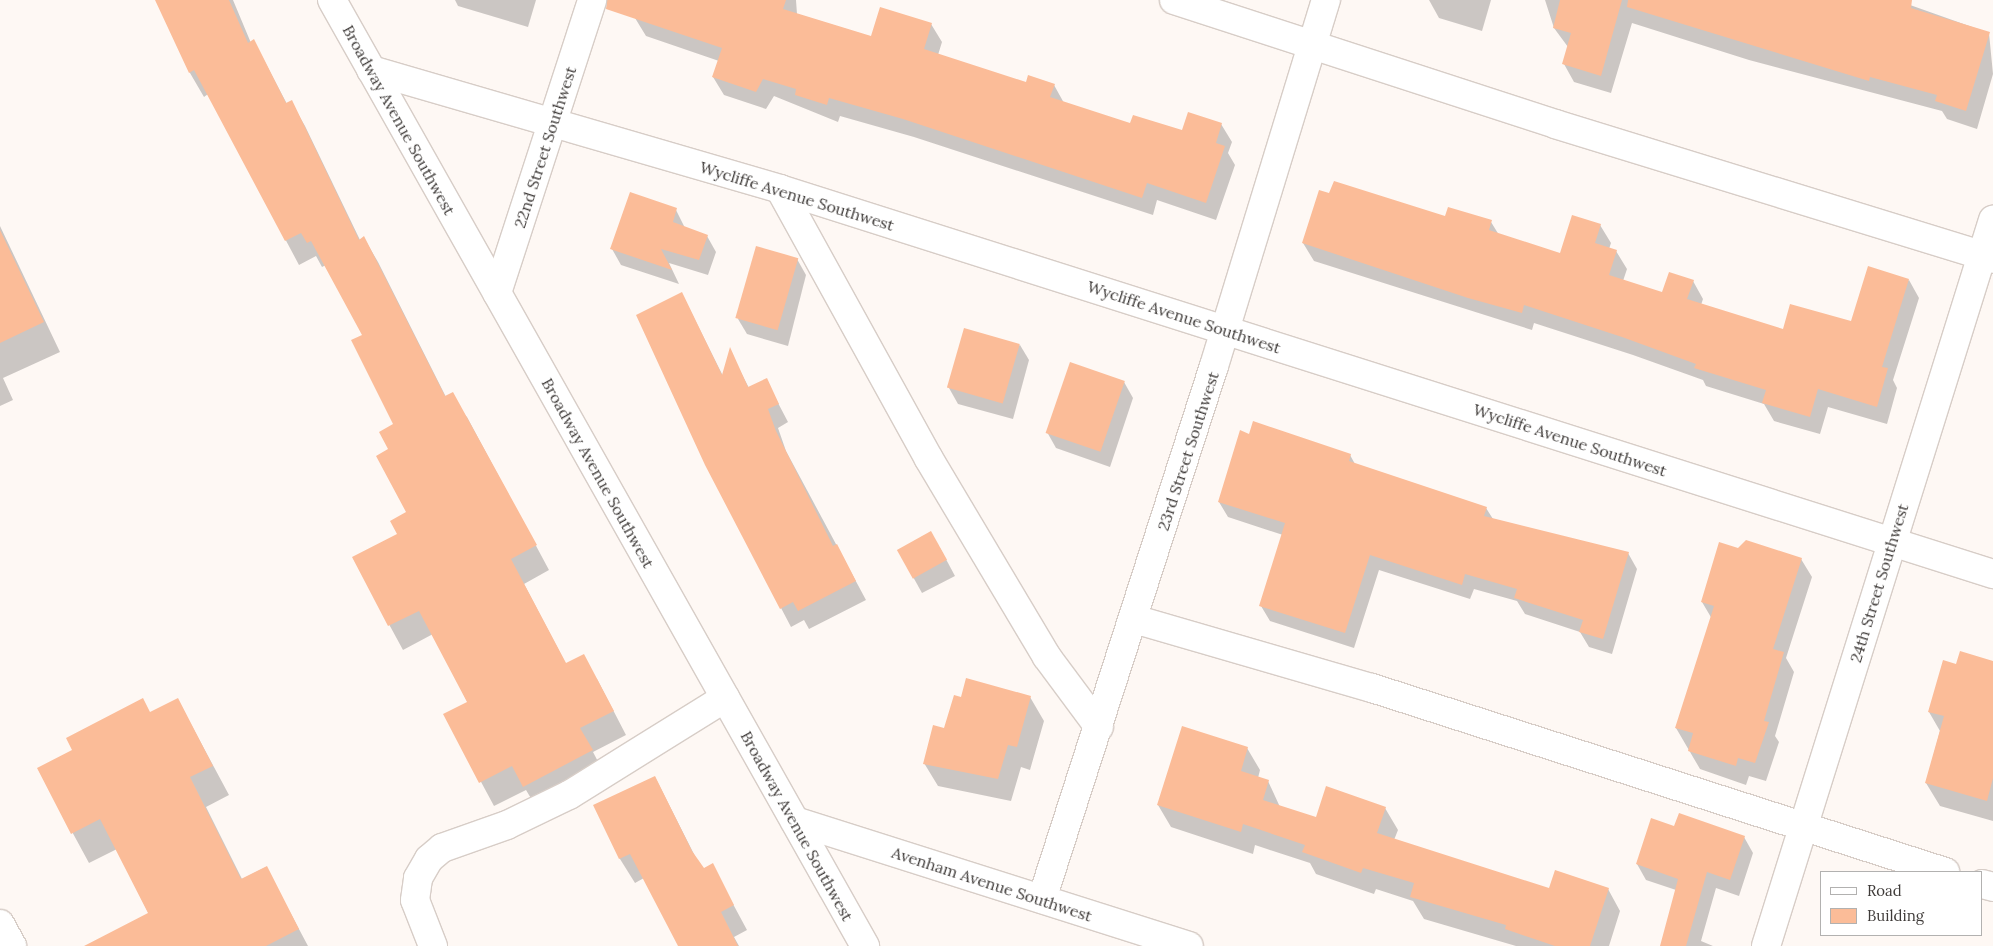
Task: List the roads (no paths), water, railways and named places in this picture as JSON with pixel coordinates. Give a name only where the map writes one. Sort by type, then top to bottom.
[{"type":"street","name":"Broadway Avenue Southwest","points":[[332,0],[865,946]]},
{"type":"street","name":"22nd Street Southwest","points":[[497,293],[592,0]]},
{"type":"street","points":[[1174,0],[1987,257]]},
{"type":"street","name":"23rd Street Southwest","points":[[1042,899],[1226,330],[1326,0]]},
{"type":"street","name":"Wycliffe Avenue Southwest","points":[[371,70],[553,121],[780,189],[1993,574]]},
{"type":"street","points":[[780,189],[929,459],[1046,657],[1099,727]]},
{"type":"street","name":"24th Street Southwest","points":[[1766,946],[1892,542],[1987,257],[1993,220]]},
{"type":"street","points":[[1134,619],[1372,688],[1803,828],[1943,871]]},
{"type":"street","points":[[433,946],[415,900],[418,878],[429,859],[442,848],[507,825],[569,795],[725,698]]},
{"type":"street","name":"Avenham Avenue Southwest","points":[[795,821],[1189,946]]},
{"type":"street","points":[[0,924],[12,946]]}]
